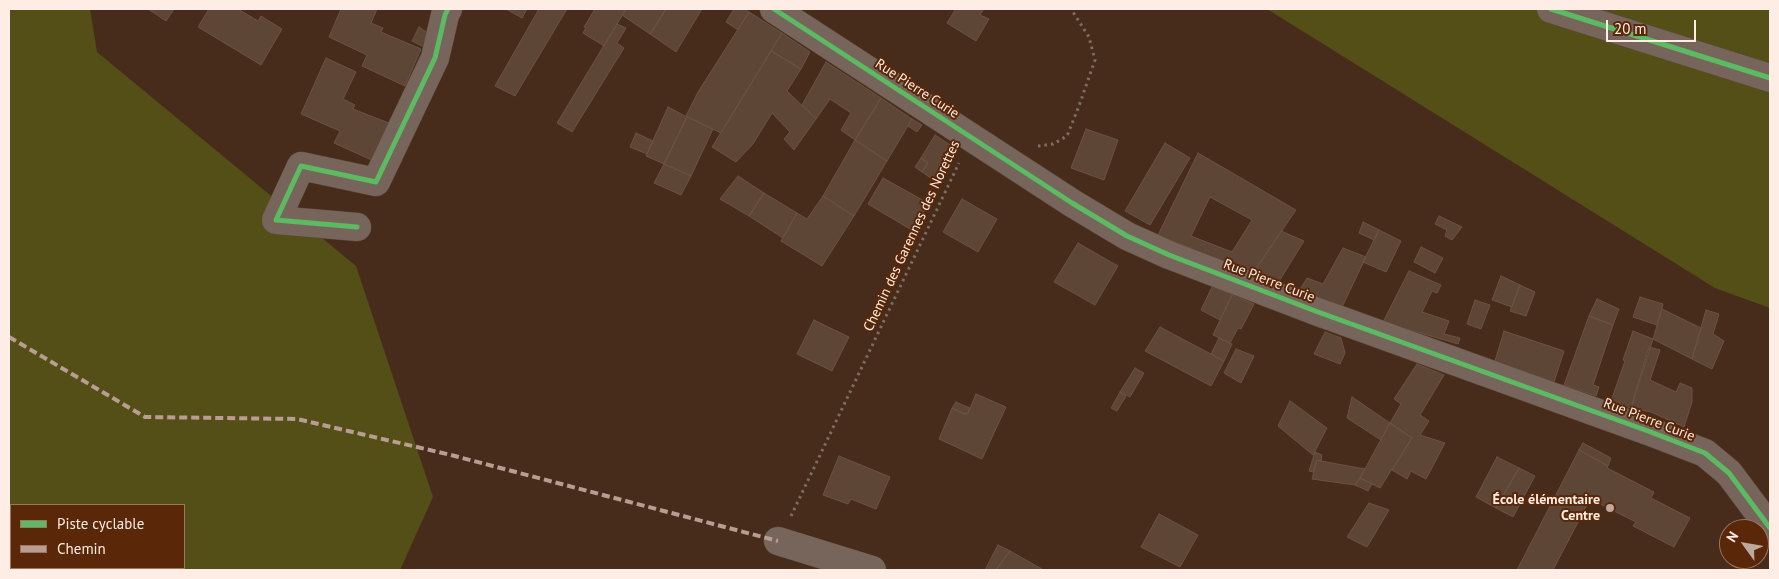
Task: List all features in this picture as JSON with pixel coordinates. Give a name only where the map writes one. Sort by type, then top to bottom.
[{"type":"street","points":[[357,227],[276,220],[301,166],[376,182],[435,58],[444,15],[448,9]]},
{"type":"street","name":"Rue Pierre Curie","points":[[774,9],[1072,203],[1119,231],[1169,255],[1318,312],[1639,428],[1705,454],[1729,473],[1770,528]]},
{"type":"street","points":[[1551,9],[1770,78]]},
{"type":"street","points":[[778,541],[872,570]]},
{"type":"path","points":[[1038,146],[1053,144],[1067,136],[1080,106],[1094,60],[1089,37],[1071,9]]},
{"type":"shaded area","points":[[9,9],[90,9],[97,52],[356,266],[433,497],[400,570],[9,570]]},
{"type":"shaded area","points":[[1267,9],[1770,9],[1770,308],[1715,288]]},
{"type":"building","points":[[148,9],[174,9],[166,21]]},
{"type":"building","points":[[209,9],[238,9],[258,21],[261,16],[282,29],[261,65],[198,27]]},
{"type":"building","points":[[341,9],[377,9],[371,23],[383,28],[381,32],[421,49],[405,86],[362,66],[367,55],[329,37]]},
{"type":"building","points":[[506,9],[527,9],[522,18]]},
{"type":"building","points":[[539,9],[567,9],[515,96],[495,86]]},
{"type":"building","points":[[595,9],[626,9],[604,46],[583,33],[586,28],[584,27]]},
{"type":"building","points":[[626,9],[666,9],[650,34],[622,15]]},
{"type":"building","points":[[666,9],[702,9],[676,52],[650,34]]},
{"type":"building","points":[[734,9],[744,9],[749,12],[738,30],[726,22]]},
{"type":"building","points":[[953,9],[984,9],[980,15],[989,19],[976,41],[947,23],[955,10]]},
{"type":"building","points":[[749,12],[782,33],[721,133],[686,116],[698,92]]},
{"type":"building","points":[[617,24],[626,28],[617,43],[624,48],[572,132],[557,123]]},
{"type":"building","points":[[419,27],[431,35],[424,47],[412,41]]},
{"type":"building","points":[[782,33],[810,52],[801,69],[771,51]]},
{"type":"building","points":[[771,51],[801,69],[787,91],[816,119],[794,150],[784,139],[790,132],[772,113],[753,144],[736,162],[712,147]]},
{"type":"building","points":[[326,58],[356,72],[343,99],[355,105],[353,109],[394,125],[378,163],[334,143],[340,131],[301,114]]},
{"type":"building","points":[[826,62],[881,98],[855,140],[841,130],[851,113],[830,99],[816,119],[802,105]]},
{"type":"building","points":[[881,98],[912,119],[887,161],[855,140]]},
{"type":"building","points":[[668,107],[687,117],[664,164],[646,156]]},
{"type":"building","points":[[687,117],[713,129],[691,176],[664,164]]},
{"type":"building","points":[[912,119],[922,125],[917,132],[908,126]]},
{"type":"building","points":[[1086,129],[1118,140],[1104,180],[1071,168]]},
{"type":"building","points":[[636,133],[653,141],[647,154],[630,147]]},
{"type":"building","points":[[935,135],[955,148],[938,183],[922,172],[928,163],[921,158]]},
{"type":"building","points":[[855,140],[887,161],[854,216],[823,196]]},
{"type":"building","points":[[1165,143],[1190,158],[1150,225],[1125,211]]},
{"type":"building","points":[[1198,153],[1296,210],[1253,273],[1158,235]],"holes":[[[1210,197],[1252,220],[1232,252],[1191,236]]]},
{"type":"building","points":[[921,158],[928,163],[922,172],[915,167]]},
{"type":"building","points":[[664,164],[691,176],[681,195],[654,183]]},
{"type":"building","points":[[738,176],[764,193],[749,216],[720,199]]},
{"type":"building","points":[[883,178],[928,203],[915,232],[868,204]]},
{"type":"building","points":[[764,193],[797,213],[783,238],[749,216]]},
{"type":"building","points":[[823,196],[854,216],[822,266],[781,241],[797,213],[807,219]]},
{"type":"building","points":[[962,199],[997,219],[978,252],[943,232]]},
{"type":"building","points":[[1439,216],[1462,227],[1452,240],[1445,236],[1447,230],[1435,224]]},
{"type":"building","points":[[1363,222],[1379,230],[1374,240],[1359,233]]},
{"type":"building","points":[[1379,230],[1401,241],[1386,272],[1363,262]]},
{"type":"building","points":[[1281,231],[1304,241],[1278,283],[1253,273]]},
{"type":"building","points":[[1078,243],[1118,266],[1095,305],[1054,282]]},
{"type":"building","points":[[1421,247],[1443,258],[1435,273],[1414,262]]},
{"type":"building","points":[[1343,248],[1366,257],[1342,307],[1299,291],[1307,278],[1323,284]]},
{"type":"building","points":[[1409,271],[1441,285],[1437,293],[1432,291],[1422,312],[1449,321],[1444,334],[1460,338],[1458,344],[1383,322]]},
{"type":"building","points":[[1501,276],[1520,285],[1512,307],[1492,300]]},
{"type":"building","points":[[1213,285],[1232,295],[1220,320],[1201,310]]},
{"type":"building","points":[[1520,285],[1535,292],[1526,316],[1510,311]]},
{"type":"building","points":[[1232,295],[1254,304],[1241,329],[1238,328],[1230,343],[1213,335]]},
{"type":"building","points":[[1640,297],[1663,304],[1657,325],[1633,317]]},
{"type":"building","points":[[1597,299],[1619,309],[1613,325],[1589,316]]},
{"type":"building","points":[[1475,300],[1490,305],[1481,329],[1467,324]]},
{"type":"building","points":[[1662,309],[1701,328],[1692,359],[1653,339]]},
{"type":"building","points":[[1706,310],[1719,314],[1713,334],[1724,341],[1712,369],[1692,359]]},
{"type":"building","points":[[1589,316],[1613,325],[1593,385],[1599,387],[1596,396],[1564,385]]},
{"type":"building","points":[[814,320],[849,337],[832,371],[797,354]]},
{"type":"building","points":[[1160,327],[1224,361],[1211,386],[1145,351]]},
{"type":"building","points":[[1504,331],[1564,351],[1554,382],[1495,361]]},
{"type":"building","points":[[1633,331],[1653,339],[1631,408],[1611,401]]},
{"type":"building","points":[[1325,332],[1341,338],[1345,353],[1340,364],[1314,354]]},
{"type":"building","points":[[1219,338],[1232,344],[1224,361],[1211,354]]},
{"type":"building","points":[[1649,347],[1660,350],[1650,380],[1676,392],[1680,383],[1692,388],[1692,402],[1684,427],[1651,412],[1631,408]]},
{"type":"building","points":[[1236,349],[1254,356],[1241,383],[1224,373]]},
{"type":"building","points":[[1417,364],[1444,375],[1420,415],[1429,421],[1420,435],[1445,443],[1426,479],[1411,471],[1407,479],[1392,470],[1412,438],[1390,423],[1401,404],[1394,399]]},
{"type":"building","points":[[1135,368],[1144,373],[1130,397],[1120,392]]},
{"type":"building","points":[[1120,392],[1126,396],[1117,411],[1111,408]]},
{"type":"building","points":[[976,394],[1006,407],[982,459],[939,439],[952,408],[965,414],[968,413]]},
{"type":"building","points":[[1352,397],[1390,423],[1381,440],[1347,418]]},
{"type":"building","points":[[1290,401],[1327,428],[1313,455],[1278,426]]},
{"type":"building","points":[[956,402],[970,408],[968,413],[965,414],[952,408]]},
{"type":"building","points":[[1390,423],[1412,438],[1380,488],[1360,478]]},
{"type":"building","points":[[1583,443],[1611,458],[1608,466],[1579,450]]},
{"type":"building","points":[[1579,450],[1608,466],[1607,468],[1654,492],[1651,498],[1690,518],[1674,547],[1633,526],[1636,522],[1590,499],[1553,570],[1517,570]]},
{"type":"building","points":[[1315,452],[1322,455],[1321,461],[1317,460],[1313,472],[1309,471]]},
{"type":"building","points":[[839,456],[890,477],[876,509],[851,499],[848,504],[823,495]]},
{"type":"building","points":[[1497,457],[1519,468],[1496,508],[1476,497]]},
{"type":"building","points":[[1317,460],[1365,469],[1355,485],[1312,479]]},
{"type":"building","points":[[1519,468],[1535,476],[1513,517],[1496,508]]},
{"type":"building","points":[[1360,478],[1372,484],[1368,491],[1355,485]]},
{"type":"building","points":[[1369,503],[1389,510],[1367,547],[1347,537]]},
{"type":"building","points":[[1159,514],[1198,535],[1180,567],[1141,547]]},
{"type":"building","points":[[998,545],[1010,551],[996,570],[985,570]]},
{"type":"building","points":[[1010,551],[1042,569],[1042,570],[996,570]]},
{"type":"marked path","points":[[9,337],[145,417],[297,419],[451,455],[778,541]]},
{"type":"cycle path","points":[[357,227],[276,220],[301,166],[376,182],[435,58],[448,9]]},
{"type":"cycle path","points":[[774,9],[1072,203],[1127,236],[1169,255],[1318,312],[1705,453],[1729,473],[1770,528]]},
{"type":"cycle path","points":[[1551,9],[1770,78]]},
{"type":"place","name":"École élémentaire Centre","points":[[1610,508]]}]
